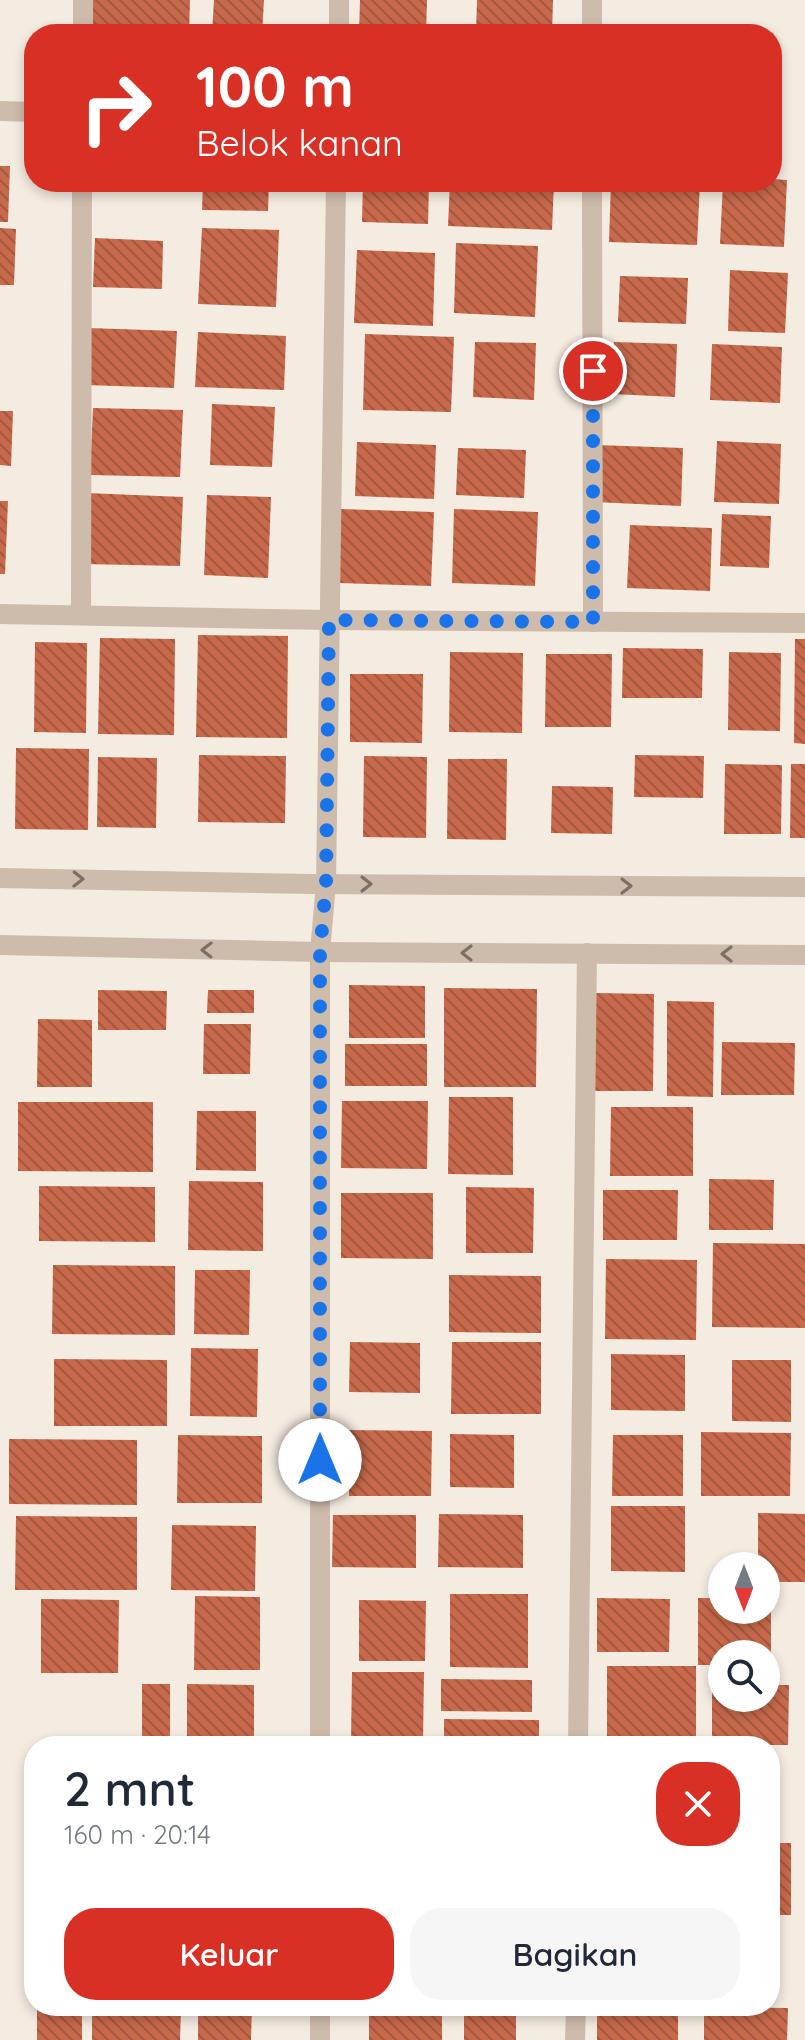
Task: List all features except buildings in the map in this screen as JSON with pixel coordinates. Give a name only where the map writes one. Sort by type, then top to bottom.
[{"type":"street","points":[[83,0],[83,24]]},
{"type":"street","points":[[339,0],[339,24]]},
{"type":"street","points":[[592,0],[592,24]]},
{"type":"street","points":[[0,111],[24,112]]},
{"type":"street","points":[[81,615],[82,192]]},
{"type":"street","points":[[320,1736],[320,952],[326,884],[336,192]]},
{"type":"street","points":[[592,192],[593,622]]},
{"type":"street","points":[[0,614],[805,623]]},
{"type":"street","points":[[0,878],[805,887]]},
{"type":"street","points":[[0,945],[320,952],[805,955]]},
{"type":"street","points":[[578,1736],[587,953]]},
{"type":"street","points":[[320,2016],[320,2040]]},
{"type":"street","points":[[575,2040],[576,2016]]},
{"type":"route","points":[[320,1460],[320,952],[326,884],[329,620],[593,622],[593,371]]}]
